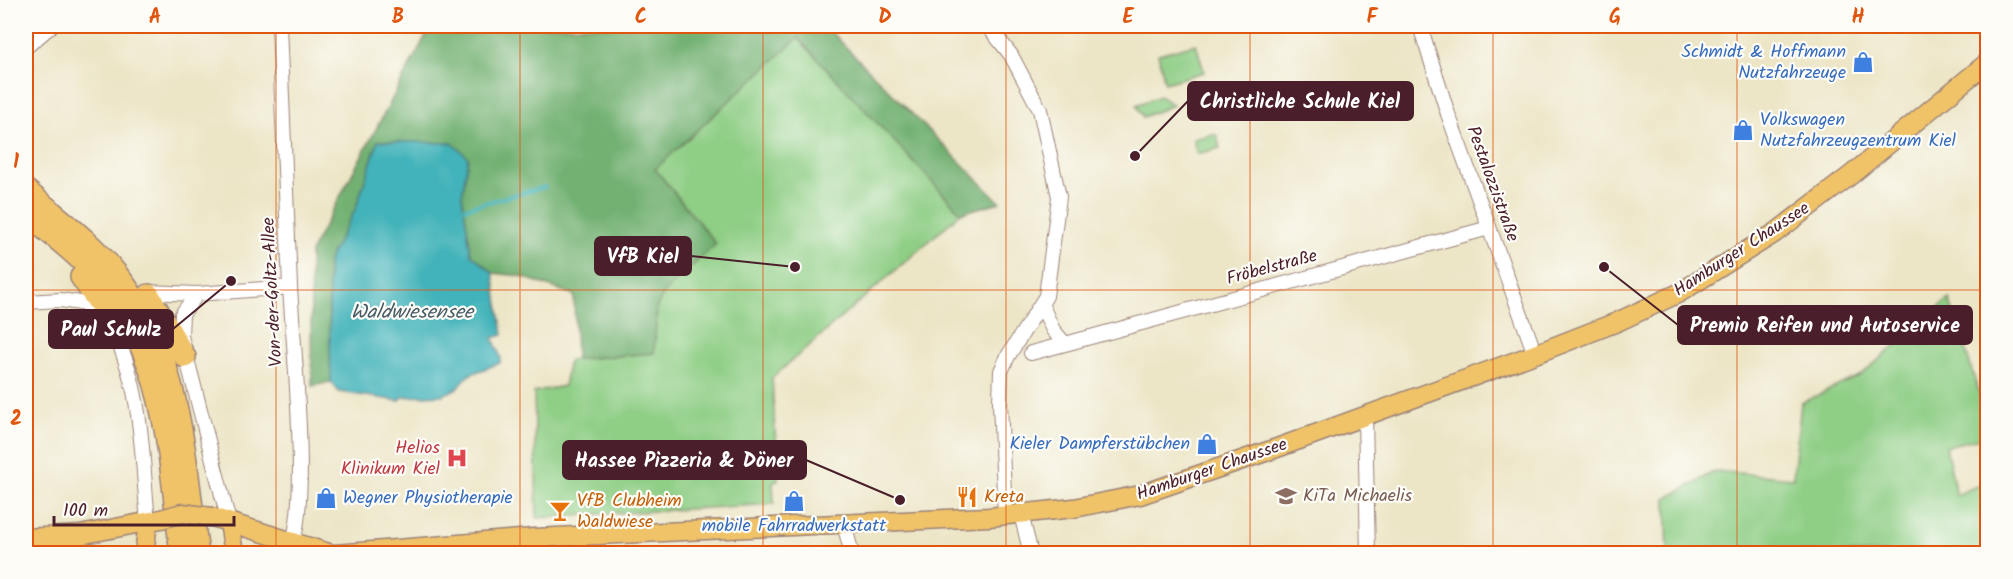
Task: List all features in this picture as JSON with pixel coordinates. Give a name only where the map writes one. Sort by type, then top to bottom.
[{"type":"highway","points":[[26,181],[64,207],[94,233],[147,292],[185,357]]},
{"type":"highway","points":[[26,190],[87,243],[116,272],[141,308],[160,345],[175,395],[198,554]]},
{"type":"highway","points":[[28,216],[76,271],[101,306]]},
{"type":"highway","points":[[28,216],[92,271],[113,297],[138,335],[160,400],[181,554]]},
{"type":"main road","name":"Hamburger Chaussee","points":[[26,538],[80,535],[182,513],[220,519],[290,548],[333,554],[1013,515],[1074,508],[1140,495],[1535,354],[1617,322],[1679,293],[1775,233],[1851,175],[1988,62]]},
{"type":"main road","points":[[220,519],[234,554]]},
{"type":"main road","points":[[144,554],[154,520]]},
{"type":"main road","points":[[26,549],[43,554]]},
{"type":"street","points":[[26,47],[51,26]]},
{"type":"street","name":"Von-der-Goltz-Allee","points":[[279,26],[300,456],[298,517],[290,548]]},
{"type":"street","points":[[988,26],[1011,55],[1040,110],[1059,197],[1050,281],[1042,306],[1008,356],[1001,371],[1000,403],[1013,515],[1031,554]]},
{"type":"street","name":"Pestalozzistraße","points":[[1420,26],[1448,114],[1535,354]]},
{"type":"street","name":"Fröbelstraße","points":[[1031,353],[1489,228]]},
{"type":"street","points":[[147,292],[197,294],[290,287]]},
{"type":"street","points":[[197,294],[185,307],[180,320],[185,357],[203,416],[220,519]]},
{"type":"street","points":[[26,302],[60,300],[101,306],[127,358],[138,406],[154,520]]},
{"type":"street","points":[[1042,306],[1053,330],[1065,344]]},
{"type":"street","points":[[1365,416],[1368,554]]},
{"type":"street","points":[[844,524],[852,554]]},
{"type":"green space","points":[[431,26],[825,26],[1000,202],[961,213],[798,38],[655,169],[716,244],[666,290],[657,306],[654,353],[576,359],[574,295],[520,276],[493,273],[471,254],[462,196],[468,157],[378,141],[356,208],[328,261],[331,382],[312,386],[310,253]]},
{"type":"green space","points":[[798,37],[961,213],[772,378],[778,481],[773,482],[774,504],[537,518],[534,392],[564,386],[569,360],[654,353],[657,306],[666,290],[716,244],[655,169]]},
{"type":"green space","points":[[1196,44],[1204,72],[1165,83],[1158,54]]},
{"type":"green space","points":[[1160,96],[1173,105],[1143,117],[1136,105]]},
{"type":"green space","points":[[1214,134],[1217,136],[1220,148],[1197,154],[1193,139]]},
{"type":"green space","points":[[1949,299],[1985,411],[1981,438],[1946,446],[1956,495],[1977,486],[1987,487],[1987,553],[1668,553],[1666,499],[1715,471],[1793,478],[1801,403],[1861,375]]},
{"type":"water","name":"Waldwiesensee","points":[[378,141],[452,143],[468,157],[462,196],[471,254],[493,273],[503,335],[493,338],[501,358],[500,363],[469,375],[456,389],[443,395],[403,397],[399,401],[339,392],[331,382],[328,261],[356,208]]},
{"type":"waterway","points":[[465,208],[545,187]]},
{"type":"place","name":"Schmidt & Hoffmann Nutzfahrzeuge","points":[[1863,62]]},
{"type":"place","name":"Volkswagen Nutzfahrzeugzentrum Kiel","points":[[1743,130]]},
{"type":"place","name":"Christliche Schule Kiel","points":[[1135,156]]},
{"type":"place","name":"VfB Kiel","points":[[795,267]]},
{"type":"place","name":"Premio Reifen und Autoservice","points":[[1604,267]]},
{"type":"place","name":"Paul Schulz","points":[[231,281]]},
{"type":"place","name":"Kieler Dampferstübchen","points":[[1207,444]]},
{"type":"place","name":"Helios Klinikum Kiel","points":[[457,458]]},
{"type":"place","name":"KiTa Michaelis","points":[[1286,496]]},
{"type":"place","name":"Kreta","points":[[967,497]]},
{"type":"place","name":"Wegner Physiotherapie","points":[[326,498]]},
{"type":"place","name":"Hassee Pizzeria & Döner","points":[[900,500]]},
{"type":"place","name":"mobile Fahrradwerkstatt","points":[[794,501]]},
{"type":"place","name":"VfB Clubheim Waldwiese","points":[[560,511]]}]
